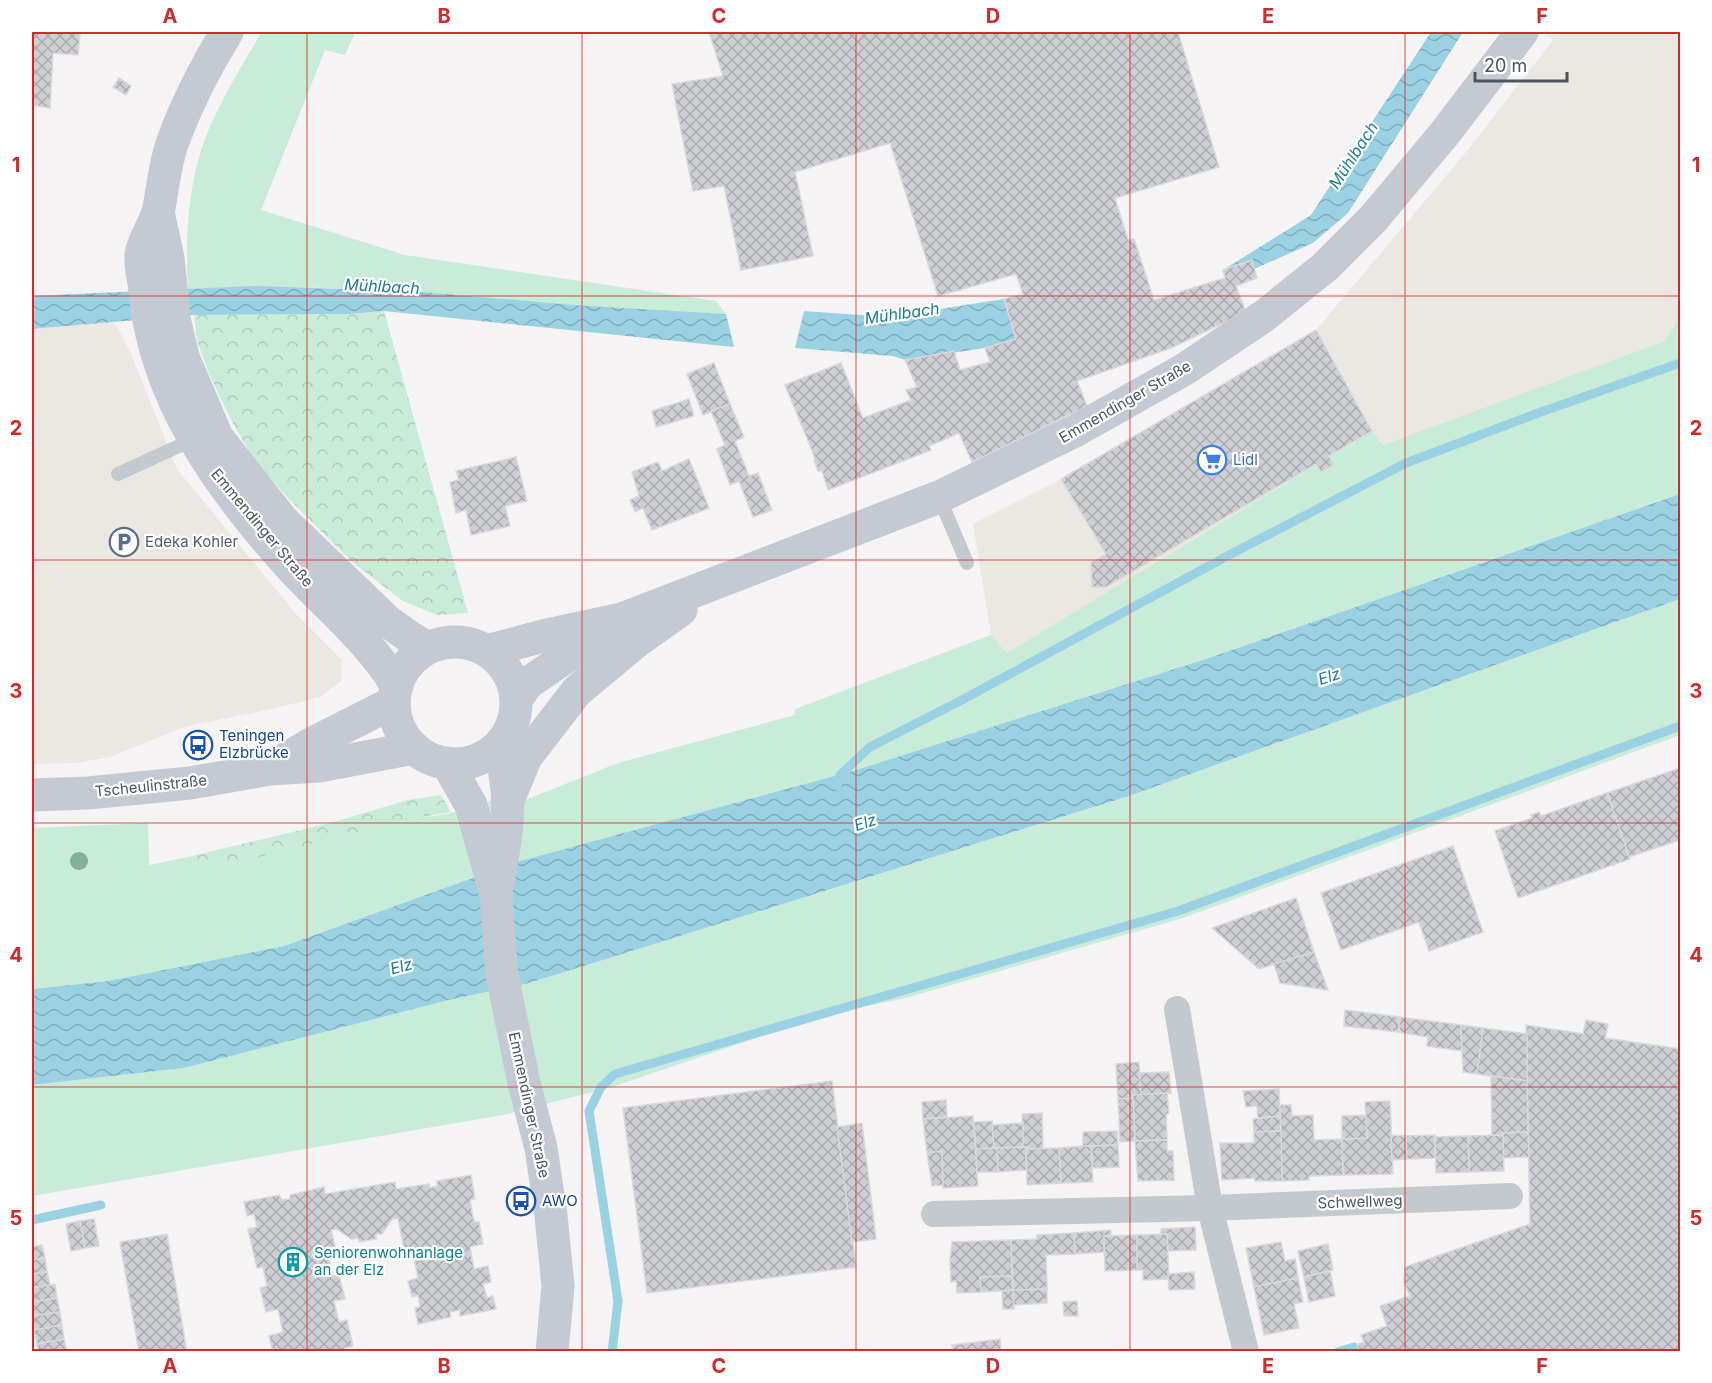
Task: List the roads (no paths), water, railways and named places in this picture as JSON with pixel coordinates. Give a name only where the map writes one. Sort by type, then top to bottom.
[{"type":"main road","name":"Emmendinger Straße","points":[[227,32],[208,63],[173,142],[164,174],[158,212],[141,254],[156,271],[170,391],[193,437],[236,502],[288,564],[387,669],[395,694]]},
{"type":"main road","name":"Emmendinger Straße","points":[[487,651],[622,619],[939,497],[1075,431],[1185,369],[1264,316],[1325,267],[1373,219],[1445,133],[1522,32]]},
{"type":"main road","name":"Emmendinger Straße","points":[[164,335],[183,357],[218,437],[283,521],[387,621],[411,639],[428,648]]},
{"type":"main road","points":[[509,798],[526,758],[577,691],[637,641],[727,579]]},
{"type":"main road","name":"Emmendinger Straße","points":[[516,699],[528,683],[622,619]]},
{"type":"main road","points":[[458,642],[487,651],[503,665],[512,680],[516,699],[515,713],[509,732],[490,753],[478,759],[463,763],[433,760],[414,748],[403,734],[396,719],[395,694],[403,670],[428,648],[443,644],[458,642]]},
{"type":"main road","name":"Tscheulinstraße","points":[[270,769],[395,694]]},
{"type":"main road","name":"Emmendinger Straße","points":[[500,744],[509,798],[492,835],[502,975],[524,1083],[537,1128],[551,1216],[558,1286],[552,1352]]},
{"type":"main road","name":"Tscheulinstraße","points":[[32,795],[147,788],[270,769],[319,766],[414,748]]},
{"type":"main road","name":"Emmendinger Straße","points":[[447,763],[471,805],[492,835]]},
{"type":"street","points":[[1177,1009],[1210,1208],[1246,1352]]},
{"type":"street","name":"Schwellweg","points":[[934,1214],[1210,1208],[1510,1196]]},
{"type":"lane","points":[[118,474],[179,446],[193,437]]},
{"type":"lane","points":[[939,497],[967,563]]},
{"type":"water","name":"Mühlbach","points":[[1431,32],[1463,32],[1348,213],[1313,243],[1254,269],[1251,260],[1223,270],[1311,215]]},
{"type":"water","points":[[251,286],[409,291],[587,306],[726,314],[734,347],[384,311],[350,314],[194,315],[32,329],[32,296]]},
{"type":"water","points":[[1004,299],[1016,339],[985,348],[905,360],[893,356],[795,348],[804,311],[888,317]]},
{"type":"water","name":"Elz","points":[[1680,494],[1680,599],[1129,796],[529,983],[449,1000],[184,1068],[32,1085],[32,989],[108,981],[284,946],[520,861],[853,771],[1212,657]]},
{"type":"waterway","points":[[837,786],[840,775],[870,747],[1406,463],[1680,363]]},
{"type":"waterway","points":[[612,1352],[618,1301],[589,1111],[601,1087],[615,1074],[1178,911],[1680,726]]},
{"type":"waterway","points":[[32,1220],[101,1205]]},
{"type":"waterway","points":[[1338,1352],[1354,1347]]},
{"type":"place","name":"Lidl","points":[[1212,460]]},
{"type":"place","name":"Edeka Kohler","points":[[124,542]]},
{"type":"place","name":"Teningen Elzbrücke","points":[[198,745]]},
{"type":"place","name":"AWO","points":[[521,1201]]},
{"type":"place","name":"Seniorenwohnanlage an der Elz","points":[[293,1262]]}]
